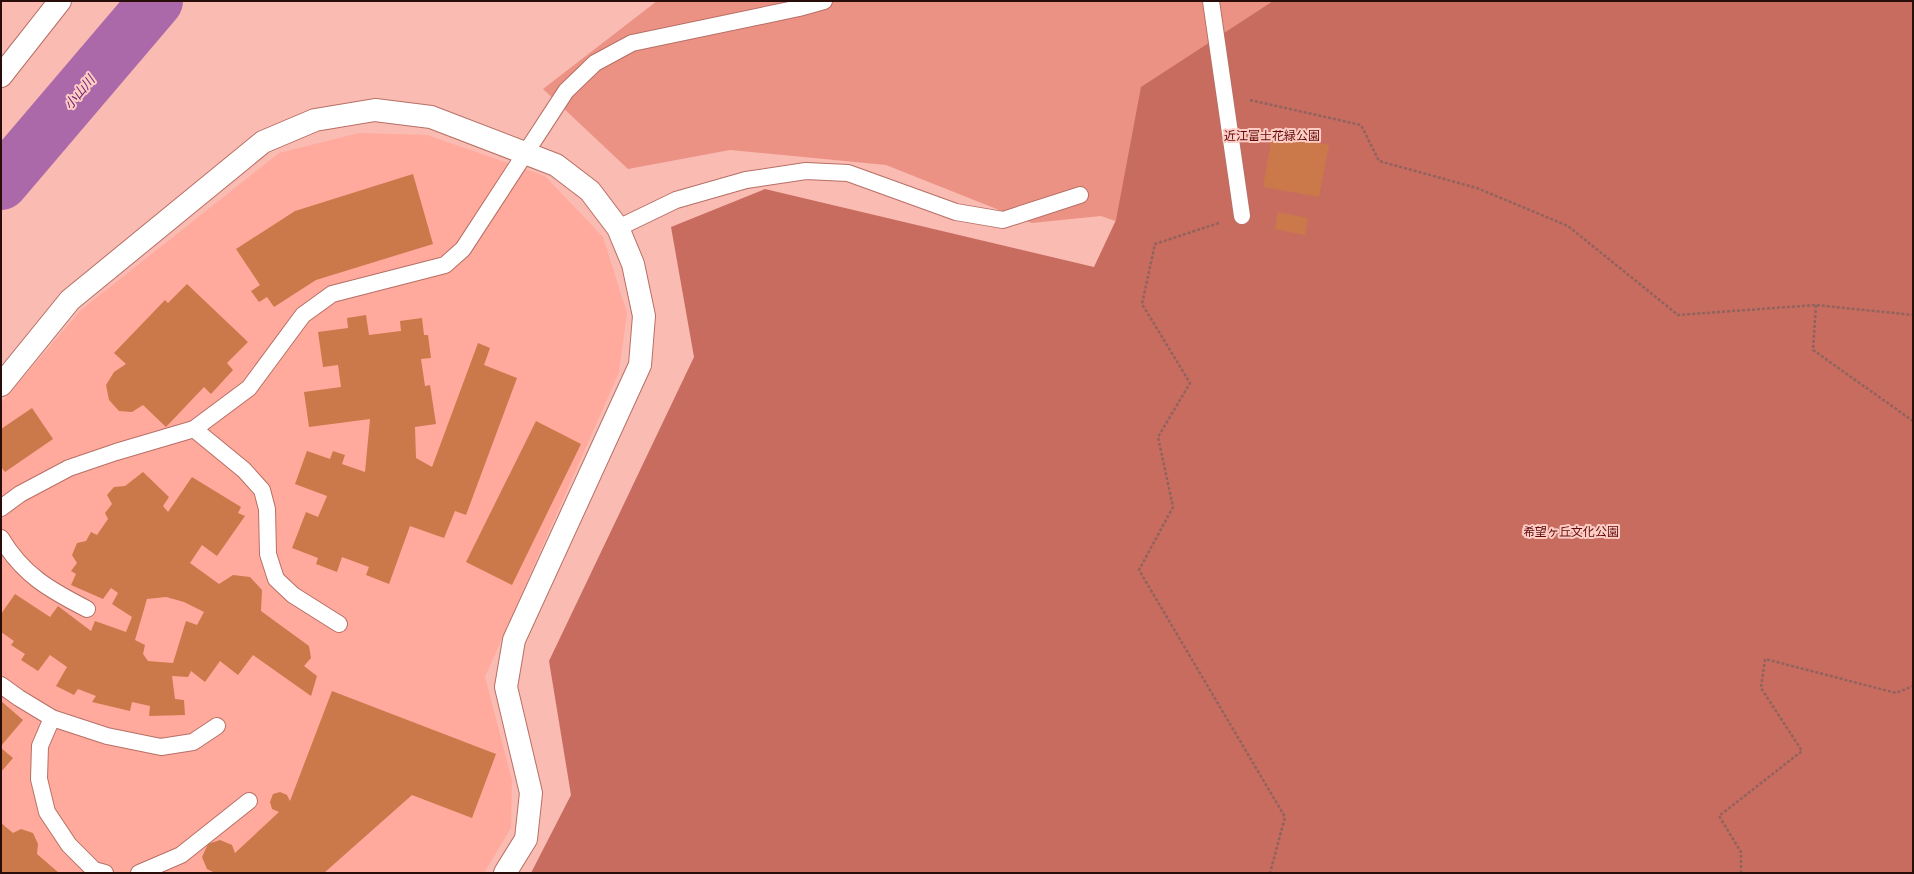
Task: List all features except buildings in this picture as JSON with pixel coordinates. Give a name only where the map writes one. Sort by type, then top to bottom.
[{"type":"street","points":[[1,76],[60,1]]},
{"type":"street","points":[[1,385],[70,300],[263,142],[315,120],[375,110],[431,117],[556,165],[590,191],[618,228],[633,264],[644,316],[640,365],[514,640],[506,687],[531,792],[526,839],[505,873]]},
{"type":"lane","points":[[1,508],[20,494],[69,468],[116,452],[194,429],[249,388],[303,315],[332,294],[445,265],[463,249],[566,91],[595,63],[632,43],[799,8],[824,1]]},
{"type":"lane","points":[[1211,1],[1242,216]]},
{"type":"lane","points":[[618,228],[676,200],[746,180],[806,171],[848,173],[956,212],[1003,220],[1080,195]]},
{"type":"lane","points":[[194,429],[244,470],[262,490],[268,509],[268,554],[276,579],[294,595],[339,624]]},
{"type":"lane","points":[[1,538],[8,550],[34,579],[61,596],[88,609]]},
{"type":"lane","points":[[1,685],[52,718],[107,736],[161,747],[193,742],[217,726]]},
{"type":"lane","points":[[52,718],[40,746],[38,779],[47,812],[69,845],[94,870],[105,873]]},
{"type":"lane","points":[[139,873],[181,855],[249,801]]},
{"type":"path","points":[[1224,94],[1361,125],[1379,161],[1477,188],[1568,226],[1678,315],[1816,305],[1913,315]]},
{"type":"path","points":[[1242,216],[1155,244],[1142,304],[1190,383],[1158,437],[1173,507],[1139,570],[1285,817],[1270,873]]},
{"type":"path","points":[[1816,305],[1812,350],[1913,421]]},
{"type":"path","points":[[1741,873],[1741,852],[1720,816],[1802,751],[1761,688],[1765,659],[1896,693],[1913,686]]},
{"type":"shaded area","points":[[359,133],[427,135],[545,176],[603,237],[627,313],[619,372],[485,677],[512,780],[511,828],[484,873],[1,873],[1,403],[81,310],[279,153]]},
{"type":"green space","name":"近江富士花緑公園","points":[[657,1],[1709,1],[1291,283],[1101,216],[1032,223],[886,165],[730,150],[628,169],[543,89]]},
{"type":"green space","name":"希望ヶ丘文化公園","points":[[1273,1],[1913,1],[1913,873],[531,873],[571,795],[549,661],[694,357],[671,227],[765,189],[1094,267],[1116,220],[1141,87]]},
{"type":"waterway","name":"小山川","points":[[1,183],[156,1]]}]
